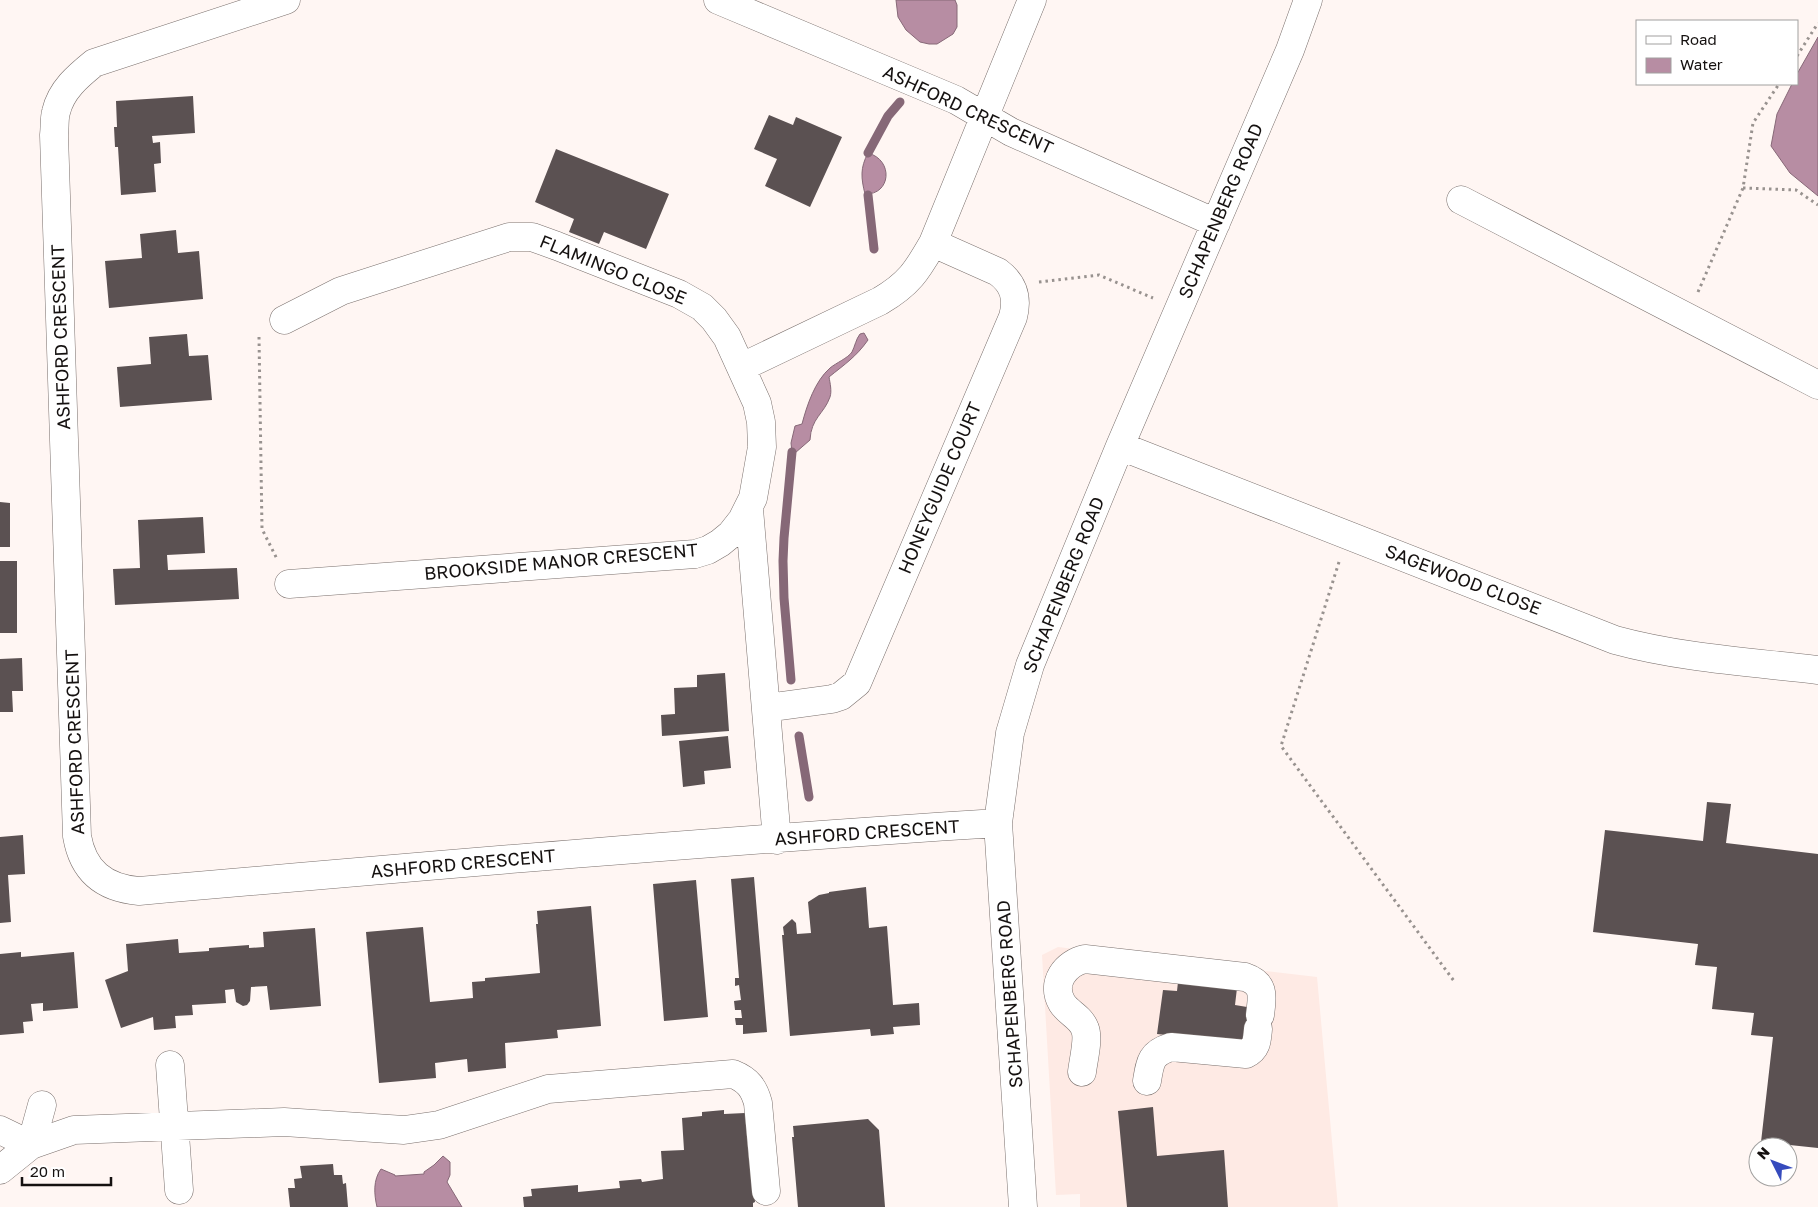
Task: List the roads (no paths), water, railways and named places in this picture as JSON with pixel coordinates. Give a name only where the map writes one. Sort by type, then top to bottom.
[{"type":"street","name":"ASHFORD CRESCENT","points":[[286,0],[94,62],[72,82],[64,93],[56,112],[54,135],[77,836],[85,861],[93,872],[113,886],[139,891],[876,831],[998,823]]},
{"type":"street","name":"ASHFORD CRESCENT","points":[[718,0],[956,100],[1011,132],[1216,223]]},
{"type":"street","points":[[742,367],[880,301],[898,290],[918,269],[934,243],[1032,0]]},
{"type":"street","name":"SCHAPENBERG ROAD","points":[[1023,1207],[998,823],[1007,749],[1022,688],[1120,446],[1290,50],[1308,0]]},
{"type":"street","points":[[1461,200],[1818,385]]},
{"type":"street","name":"FLAMINGO CLOSE","points":[[284,320],[341,291],[509,237],[532,237],[678,294],[702,307],[714,318],[727,337],[742,367]]},
{"type":"street","name":"HONEYGUIDE COURT","points":[[766,708],[832,699],[849,691],[857,683],[1013,317],[1016,306],[1015,295],[1011,285],[998,272],[934,243]]},
{"type":"street","name":"BROOKSIDE MANOR CRESCENT","points":[[289,584],[695,554],[708,550],[731,534],[749,509],[753,498],[762,448],[761,422],[757,403],[742,367]]},
{"type":"street","name":"SAGEWOOD CLOSE","points":[[1120,446],[1615,640],[1651,650],[1818,670]]},
{"type":"street","points":[[749,509],[777,840]]},
{"type":"street","points":[[1082,1072],[1086,1032],[1079,1020],[1062,1003],[1058,992],[1062,973],[1076,961],[1085,959],[1245,977],[1251,979],[1260,987],[1262,993],[1257,1043],[1251,1052],[1246,1054],[1171,1047],[1154,1055],[1150,1062],[1147,1081]]},
{"type":"street","points":[[170,1065],[179,1190]]},
{"type":"street","points":[[0,1170],[31,1144],[74,1130],[174,1128],[284,1122],[404,1130],[439,1125],[548,1089],[733,1074],[750,1084],[756,1094],[766,1191]]},
{"type":"street","points":[[31,1144],[42,1105]]},
{"type":"street","points":[[0,1130],[31,1144]]},
{"type":"water","points":[[896,0],[955,0],[957,5],[957,27],[953,34],[937,44],[920,42],[906,30],[898,17]]},
{"type":"water","points":[[1818,37],[1818,196],[1790,173],[1771,146],[1777,114],[1792,85],[1798,85],[1798,72]]},
{"type":"water","points":[[868,153],[882,162],[886,176],[880,189],[874,193],[865,194],[862,173]]},
{"type":"water","points":[[864,333],[868,340],[864,346],[829,377],[830,397],[815,421],[810,440],[795,453],[792,452],[791,443],[795,426],[802,424],[816,386],[830,368],[852,352],[860,334]]},
{"type":"water","points":[[443,1156],[450,1162],[450,1175],[447,1182],[462,1207],[377,1207],[375,1187],[378,1173],[381,1169],[395,1176],[424,1174]]},
{"type":"waterway","points":[[868,153],[888,116],[900,102]]},
{"type":"waterway","points":[[868,195],[874,249]]},
{"type":"waterway","points":[[791,680],[783,561],[792,452]]},
{"type":"waterway","points":[[799,736],[809,797]]}]
